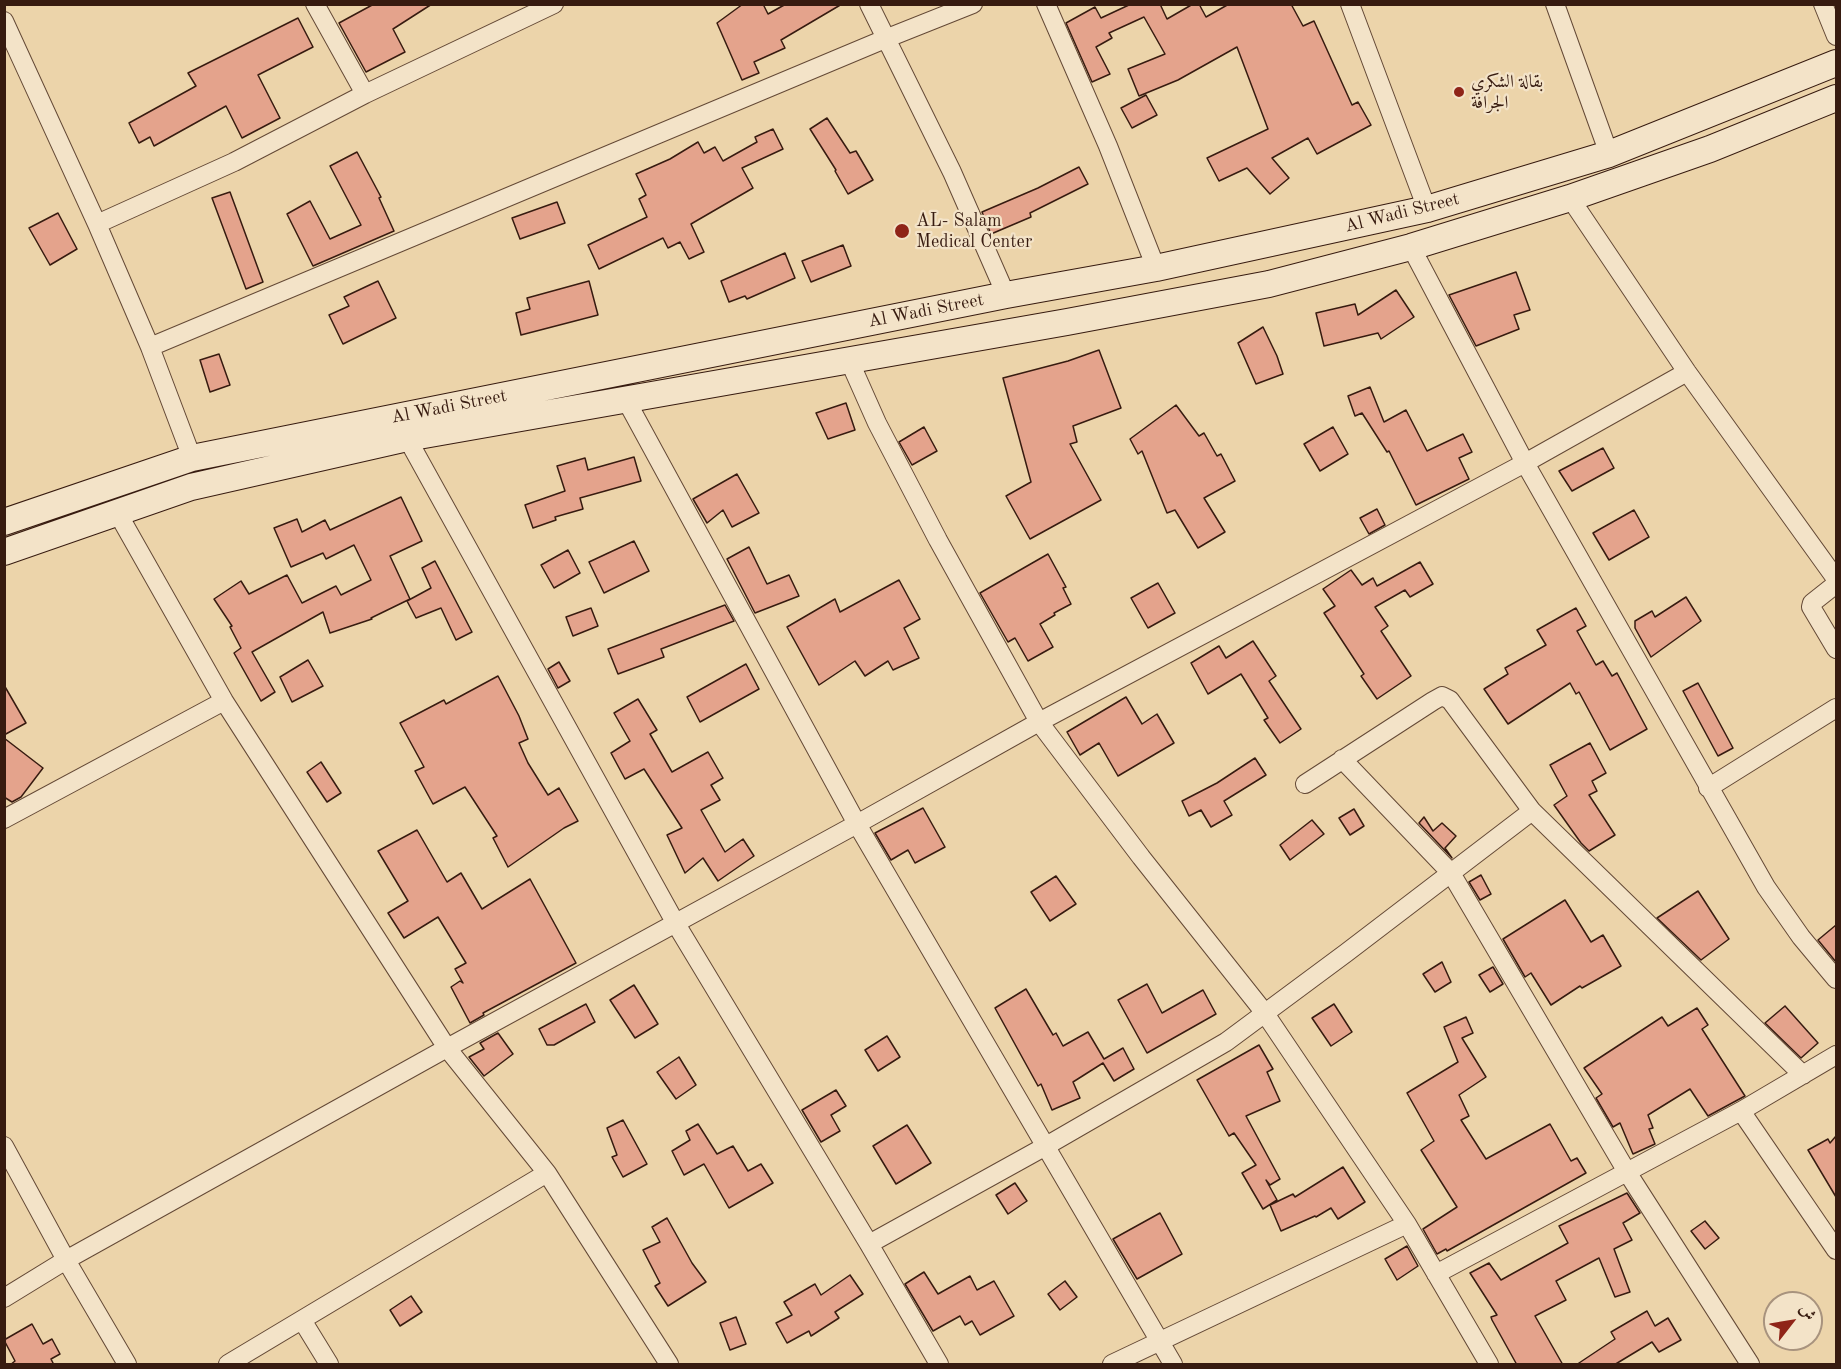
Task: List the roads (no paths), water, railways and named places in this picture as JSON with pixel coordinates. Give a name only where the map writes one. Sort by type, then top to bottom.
[{"type":"main road","name":"Al Wadi Street","points":[[4,522],[192,458],[1006,295],[1156,268],[1427,209],[1609,154],[1836,63]]},
{"type":"main road","name":"Al Wadi Street","points":[[4,552],[191,487],[407,438],[1269,284],[1411,247],[1570,198],[1710,149],[1836,98]]},
{"type":"street","points":[[315,4],[365,94]]},
{"type":"street","points":[[97,224],[234,162],[365,94],[554,4]]},
{"type":"street","points":[[869,4],[951,172],[1006,295]]},
{"type":"street","points":[[150,347],[973,4]]},
{"type":"street","points":[[1046,4],[1108,146],[1156,268]]},
{"type":"street","points":[[1350,4],[1427,209]]},
{"type":"street","points":[[1554,4],[1609,154]]},
{"type":"street","points":[[1823,4],[1836,36]]},
{"type":"street","points":[[4,21],[97,224],[150,347],[192,458]]},
{"type":"street","points":[[1570,198],[1687,372],[1836,579]]},
{"type":"street","points":[[1411,247],[1525,464],[1708,788],[1766,887],[1801,937],[1836,979]]},
{"type":"street","points":[[849,360],[877,423],[938,540],[1039,722],[1264,1012],[1407,1224],[1489,1365]]},
{"type":"street","points":[[4,1298],[66,1260],[1039,722],[1525,464],[1687,372]]},
{"type":"street","points":[[626,400],[857,824],[1173,1365]]},
{"type":"street","points":[[407,438],[676,924],[869,1244],[939,1365]]},
{"type":"street","points":[[117,512],[224,701],[447,1048],[547,1173],[669,1365]]},
{"type":"street","points":[[1836,584],[1812,603],[1811,607],[1836,649]]},
{"type":"street","points":[[1305,784],[1442,696],[1450,700],[1532,811],[1803,1075]]},
{"type":"street","points":[[4,819],[224,701]]},
{"type":"street","points":[[1708,788],[1836,708]]},
{"type":"street","points":[[1342,759],[1451,873],[1627,1172],[1750,1365]]},
{"type":"street","points":[[869,1244],[1046,1146],[1226,1042],[1532,811]]},
{"type":"street","points":[[1436,1274],[1741,1112],[1836,1054]]},
{"type":"street","points":[[1741,1112],[1836,1250]]},
{"type":"street","points":[[4,1146],[127,1365]]},
{"type":"street","points":[[228,1365],[547,1173]]},
{"type":"street","points":[[1112,1365],[1407,1224]]},
{"type":"street","points":[[302,1320],[329,1365]]},
{"type":"place","name":"بقالة الشكري الجرافة","points":[[1459,92]]},
{"type":"place","name":"AL- Salam Medical Center","points":[[902,231]]}]
